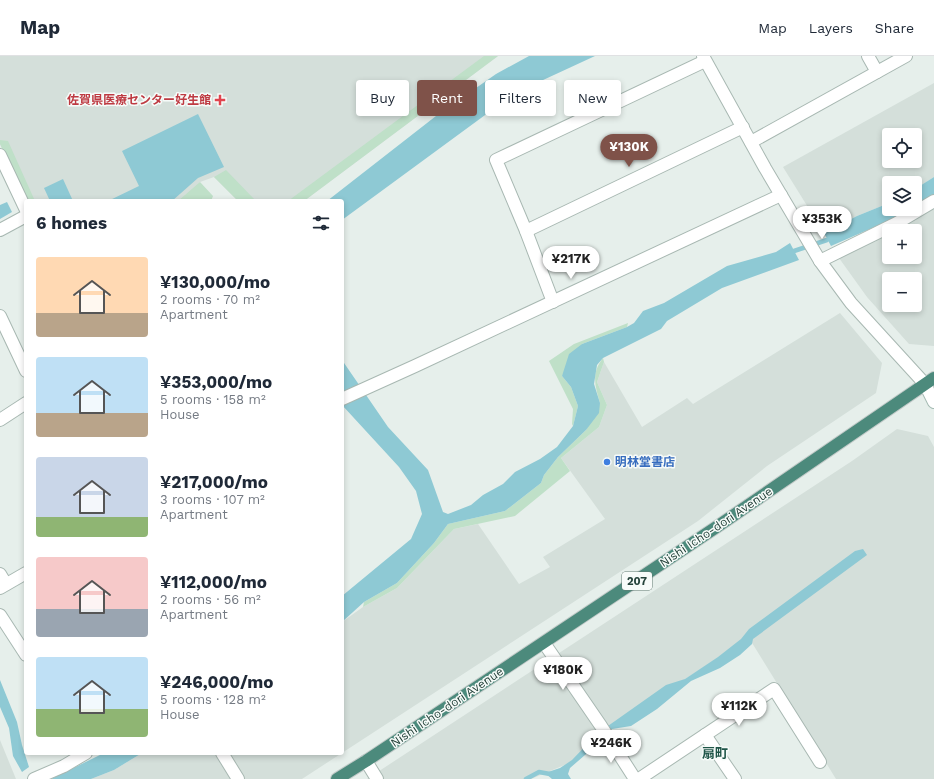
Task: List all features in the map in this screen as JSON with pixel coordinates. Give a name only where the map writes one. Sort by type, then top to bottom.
[{"type":"highway","name":"Nishi Icho-dori Avenue","points":[[337,779],[366,762],[544,643],[929,381]]},
{"type":"street","points":[[868,56],[877,72]]},
{"type":"street","points":[[751,142],[906,56]]},
{"type":"street","points":[[552,302],[526,231],[496,160],[704,58],[820,261],[851,303],[929,381],[934,402]]},
{"type":"street","points":[[526,231],[743,127]]},
{"type":"street","points":[[0,155],[24,206]]},
{"type":"street","points":[[344,398],[781,195]]},
{"type":"street","points":[[820,261],[897,223],[934,201]]},
{"type":"street","points":[[0,230],[24,217]]},
{"type":"street","points":[[0,316],[24,365]]},
{"type":"street","points":[[0,420],[24,403]]},
{"type":"street","points":[[0,574],[3,586],[24,574]]},
{"type":"street","points":[[0,615],[24,652]]},
{"type":"street","points":[[544,643],[635,779]]},
{"type":"street","points":[[639,779],[774,689],[820,762]]},
{"type":"street","points":[[705,735],[735,779]]},
{"type":"street","points":[[34,779],[64,766],[83,755]]},
{"type":"street","points":[[223,755],[238,779]]},
{"type":"street","points":[[366,762],[377,779]]},
{"type":"shaded area","name":"佐賀県医療センター好生館","points":[[0,56],[498,56],[466,80],[417,80],[418,116],[307,199],[236,199],[214,177],[200,182],[188,199],[25,199],[0,144]]},
{"type":"shaded area","points":[[934,83],[934,177],[922,185],[922,176],[882,176],[882,206],[857,216],[824,233],[783,167]]},
{"type":"shaded area","points":[[934,209],[934,346],[909,344],[867,297],[839,258],[882,237],[882,264],[922,264],[922,224],[907,224]]},
{"type":"shaded area","points":[[840,313],[882,363],[876,393],[767,466],[698,521],[344,752],[344,621],[363,607],[397,588],[454,529],[478,524],[519,584],[550,567],[543,557],[605,519],[561,458],[599,427],[607,405],[597,382],[604,362],[642,427],[687,398],[693,404]]},
{"type":"shaded area","points":[[897,429],[928,436],[934,447],[934,779],[836,779],[749,638],[595,737],[574,761],[531,779],[367,779],[852,461]]},
{"type":"shaded area","points":[[0,740],[16,779],[0,779]]},
{"type":"shaded area","points":[[139,755],[339,755],[302,779],[91,779],[114,770]]},
{"type":"green space","points":[[484,56],[498,56],[466,80],[452,80]]},
{"type":"green space","points":[[417,106],[418,116],[307,199],[291,199],[403,116],[409,116],[409,111]]},
{"type":"green space","points":[[0,140],[8,141],[34,199],[25,199],[0,144]]},
{"type":"green space","points":[[226,170],[254,199],[236,199],[214,177]]},
{"type":"green space","points":[[200,182],[213,196],[212,199],[180,199]]},
{"type":"green space","points":[[628,323],[627,327],[582,344],[562,376],[571,387],[578,406],[573,426],[573,409],[549,361],[574,344]]},
{"type":"green space","points":[[603,358],[604,362],[597,382],[607,405],[599,427],[561,458],[570,471],[515,516],[454,529],[397,588],[363,607],[364,602],[397,583],[434,543],[448,524],[505,511],[541,483],[544,475],[558,457],[586,430],[600,403],[595,374]]},
{"type":"water","points":[[529,56],[595,56],[543,80],[487,80]]},
{"type":"water","points":[[485,82],[485,115],[344,219],[344,199],[330,199],[436,116],[477,116],[477,87]]},
{"type":"water","points":[[198,114],[224,167],[198,178],[174,199],[112,199],[139,186],[122,151]]},
{"type":"water","points":[[934,177],[934,195],[922,202],[922,185]]},
{"type":"water","points":[[63,179],[72,199],[49,199],[44,188]]},
{"type":"water","points":[[7,202],[12,212],[0,219],[0,205]]},
{"type":"water","points":[[882,206],[882,216],[899,216],[831,246],[824,233],[857,216]]},
{"type":"water","points":[[790,243],[799,260],[722,288],[667,321],[661,329],[603,358],[597,365],[594,384],[600,403],[599,413],[586,430],[558,457],[544,475],[541,483],[505,511],[448,524],[434,543],[397,583],[364,602],[344,620],[344,594],[411,539],[422,514],[416,491],[399,467],[344,407],[344,363],[388,427],[428,470],[443,512],[448,514],[471,505],[483,495],[503,484],[515,472],[540,459],[557,447],[573,426],[578,406],[571,387],[562,376],[569,354],[582,344],[627,327],[634,323],[643,311],[664,303],[727,266],[776,252]]},
{"type":"water","points":[[863,549],[867,555],[753,639],[752,644],[740,655],[720,668],[691,681],[657,709],[631,726],[612,729],[602,736],[600,742],[570,768],[568,774],[571,779],[552,779],[545,773],[560,768],[572,760],[598,733],[666,685],[685,679],[718,657],[741,639],[749,629],[855,551]]},
{"type":"water","points":[[0,680],[17,722],[24,755],[29,767],[22,772],[13,756],[9,728],[0,707]]},
{"type":"water","points":[[100,755],[139,755],[114,770],[91,779],[51,779]]},
{"type":"waterway","points":[[794,251],[827,240]]},
{"type":"waterway","points":[[526,779],[539,772],[550,774]]},
{"type":"place","name":"佐賀県医療センター好生館","points":[[220,100]]},
{"type":"place","name":"明林堂書店","points":[[607,462]]},
{"type":"district","name":"扇町","points":[[715,753]]}]
